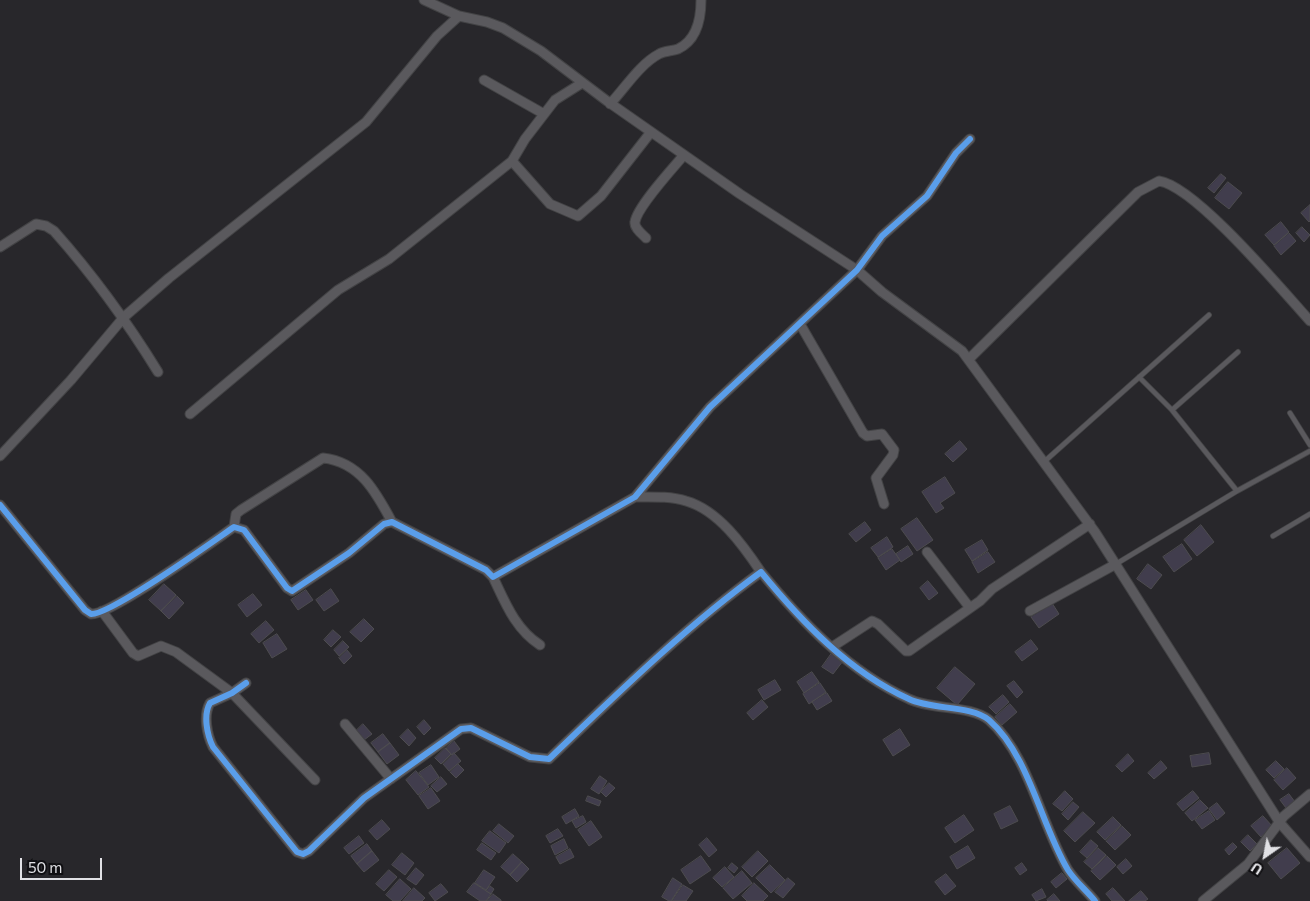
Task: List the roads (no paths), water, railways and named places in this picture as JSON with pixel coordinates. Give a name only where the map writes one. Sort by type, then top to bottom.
[{"type":"street","points":[[424,0],[459,16],[487,22],[503,28],[540,51],[610,104],[803,236],[857,270],[882,292],[962,351],[1090,524],[1280,823],[1310,857]]},
{"type":"street","points":[[610,104],[647,64],[660,53],[676,49],[688,43],[698,29],[701,13],[700,0]]},
{"type":"street","points":[[0,456],[71,380],[124,317],[169,278],[366,122],[437,36],[459,16]]},
{"type":"street","points":[[484,80],[544,114]]},
{"type":"street","points":[[190,414],[338,290],[389,259],[512,161],[524,139],[555,100],[582,82]]},
{"type":"street","points":[[512,161],[550,204],[578,216],[600,196],[651,132]]},
{"type":"street","points":[[492,577],[635,497],[710,407],[857,270],[882,236],[927,196],[956,153],[970,139]]},
{"type":"street","points":[[646,238],[635,226],[635,221],[648,200],[684,155]]},
{"type":"street","points":[[969,359],[1138,192],[1159,181],[1176,186],[1217,222],[1247,251],[1310,321]]},
{"type":"street","points":[[0,247],[36,224],[46,226],[88,270],[124,317],[158,372]]},
{"type":"street","points":[[800,324],[863,433],[867,436],[882,434],[894,450],[893,456],[876,478],[884,504]]},
{"type":"street","points":[[0,505],[85,610],[91,614],[102,611],[141,591],[234,527],[236,514],[241,510],[323,458],[336,459],[348,465],[365,478],[377,493],[392,522],[486,570],[492,577],[517,623],[531,639],[540,645]]},
{"type":"street","points":[[635,497],[674,498],[695,505],[724,526],[750,556],[760,572],[817,634],[874,679],[910,700],[978,714],[990,722],[1014,751],[1068,870],[1096,901]]},
{"type":"street","points":[[234,527],[244,530],[286,588],[292,591],[348,553],[384,524],[392,522]]},
{"type":"street","points":[[832,647],[872,621],[878,624],[906,651],[909,651],[970,608],[992,589],[1090,524]]},
{"type":"street","points":[[927,552],[970,608]]},
{"type":"street","points":[[1030,611],[1116,564]]},
{"type":"street","points":[[246,683],[232,693],[210,703],[208,706],[206,735],[213,747],[297,852],[303,854],[309,852],[364,798],[466,727],[530,757],[549,759],[610,700],[703,617],[760,572]]},
{"type":"street","points":[[102,611],[133,653],[138,656],[154,647],[170,648],[232,693],[314,780]]},
{"type":"street","points":[[344,724],[391,779]]},
{"type":"street","points":[[1203,901],[1248,864],[1284,816],[1310,794]]},
{"type":"lane","points":[[1045,461],[1209,315]]},
{"type":"lane","points":[[1172,410],[1238,352]]},
{"type":"lane","points":[[1139,377],[1172,410],[1237,491]]},
{"type":"lane","points":[[1290,413],[1310,445]]},
{"type":"lane","points":[[1116,564],[1237,491],[1310,451]]},
{"type":"lane","points":[[1273,536],[1310,514]]}]
